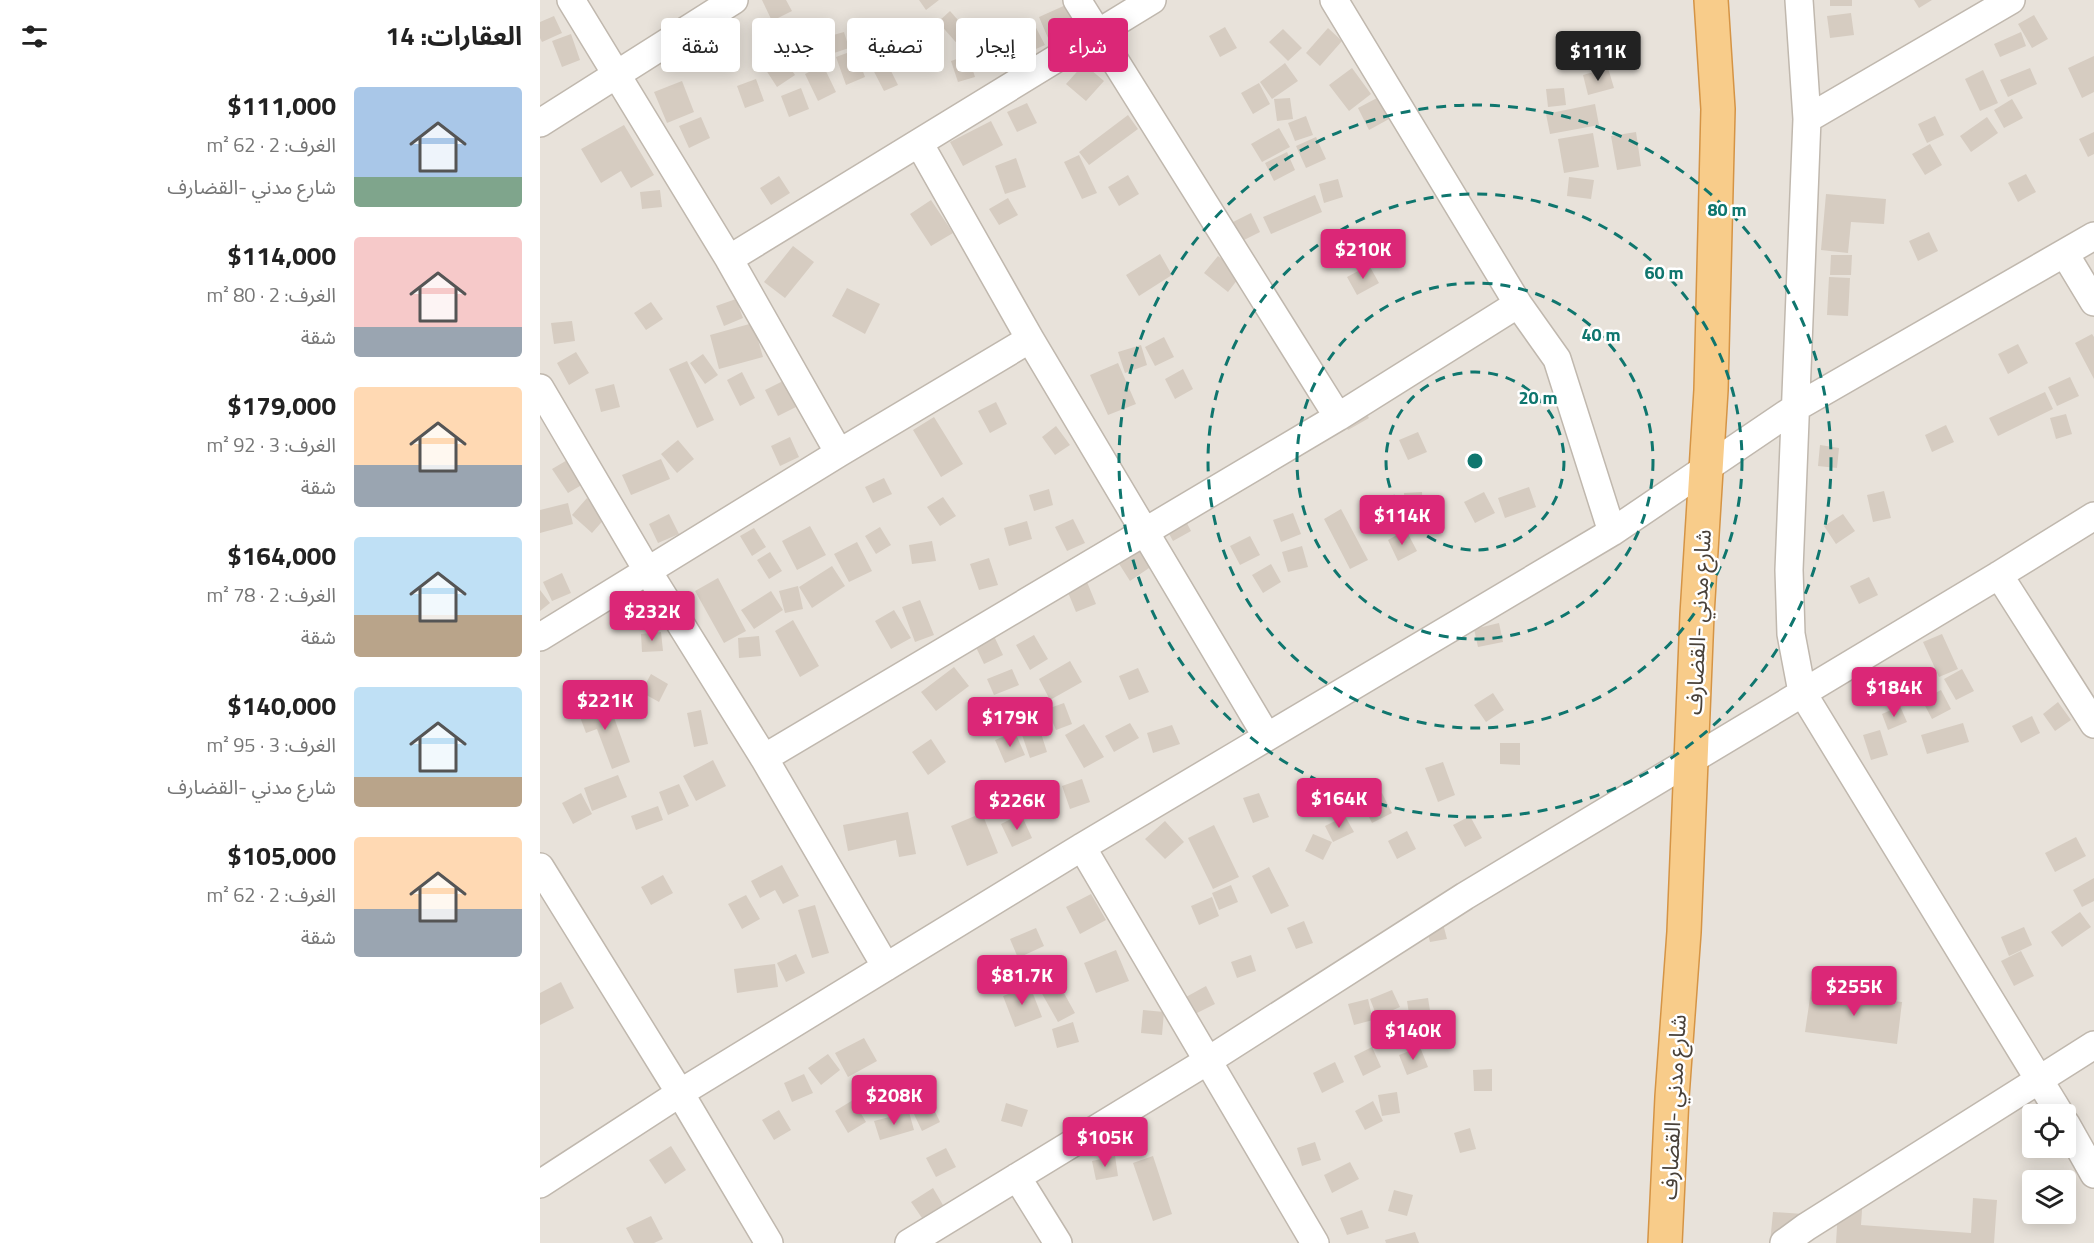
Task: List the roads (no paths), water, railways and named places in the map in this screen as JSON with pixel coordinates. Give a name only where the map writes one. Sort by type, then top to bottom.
[{"type":"highway","name":"شارع مدني -القضارف","points":[[1665,1243],[1672,1097],[1684,932],[1711,390],[1718,109],[1711,0]]},
{"type":"street","points":[[571,0],[729,259],[839,453]]},
{"type":"street","points":[[540,123],[734,0]]},
{"type":"street","points":[[1077,0],[1088,18]]},
{"type":"street","points":[[1123,18],[1152,0]]},
{"type":"street","points":[[1334,0],[1518,304],[1557,359],[1611,532]]},
{"type":"street","points":[[1799,0],[1807,119],[1789,570],[1791,634],[1802,692],[2054,1104]]},
{"type":"street","points":[[1807,119],[2011,0]]},
{"type":"street","points":[[729,259],[1048,64]]},
{"type":"street","points":[[1122,72],[1338,417]]},
{"type":"street","points":[[919,143],[1030,339],[1267,737]]},
{"type":"street","points":[[540,1184],[680,1093],[1082,847],[1611,532],[1795,408],[2094,236]]},
{"type":"street","points":[[2065,254],[2094,302]]},
{"type":"street","points":[[764,758],[1338,417],[1518,304]]},
{"type":"street","points":[[540,637],[839,453],[1030,339]]},
{"type":"street","points":[[540,388],[647,570],[764,758],[886,967]]},
{"type":"street","points":[[909,1243],[1209,1060],[1465,896],[2094,516]]},
{"type":"street","points":[[1999,575],[2094,724]]},
{"type":"street","points":[[1082,847],[1315,1243]]},
{"type":"street","points":[[540,867],[548,899],[680,1093],[769,1243]]},
{"type":"street","points":[[1784,1243],[1816,1220],[2094,1045]]},
{"type":"street","points":[[2076,1142],[2094,1174]]},
{"type":"street","points":[[1017,1177],[1058,1243]]}]
